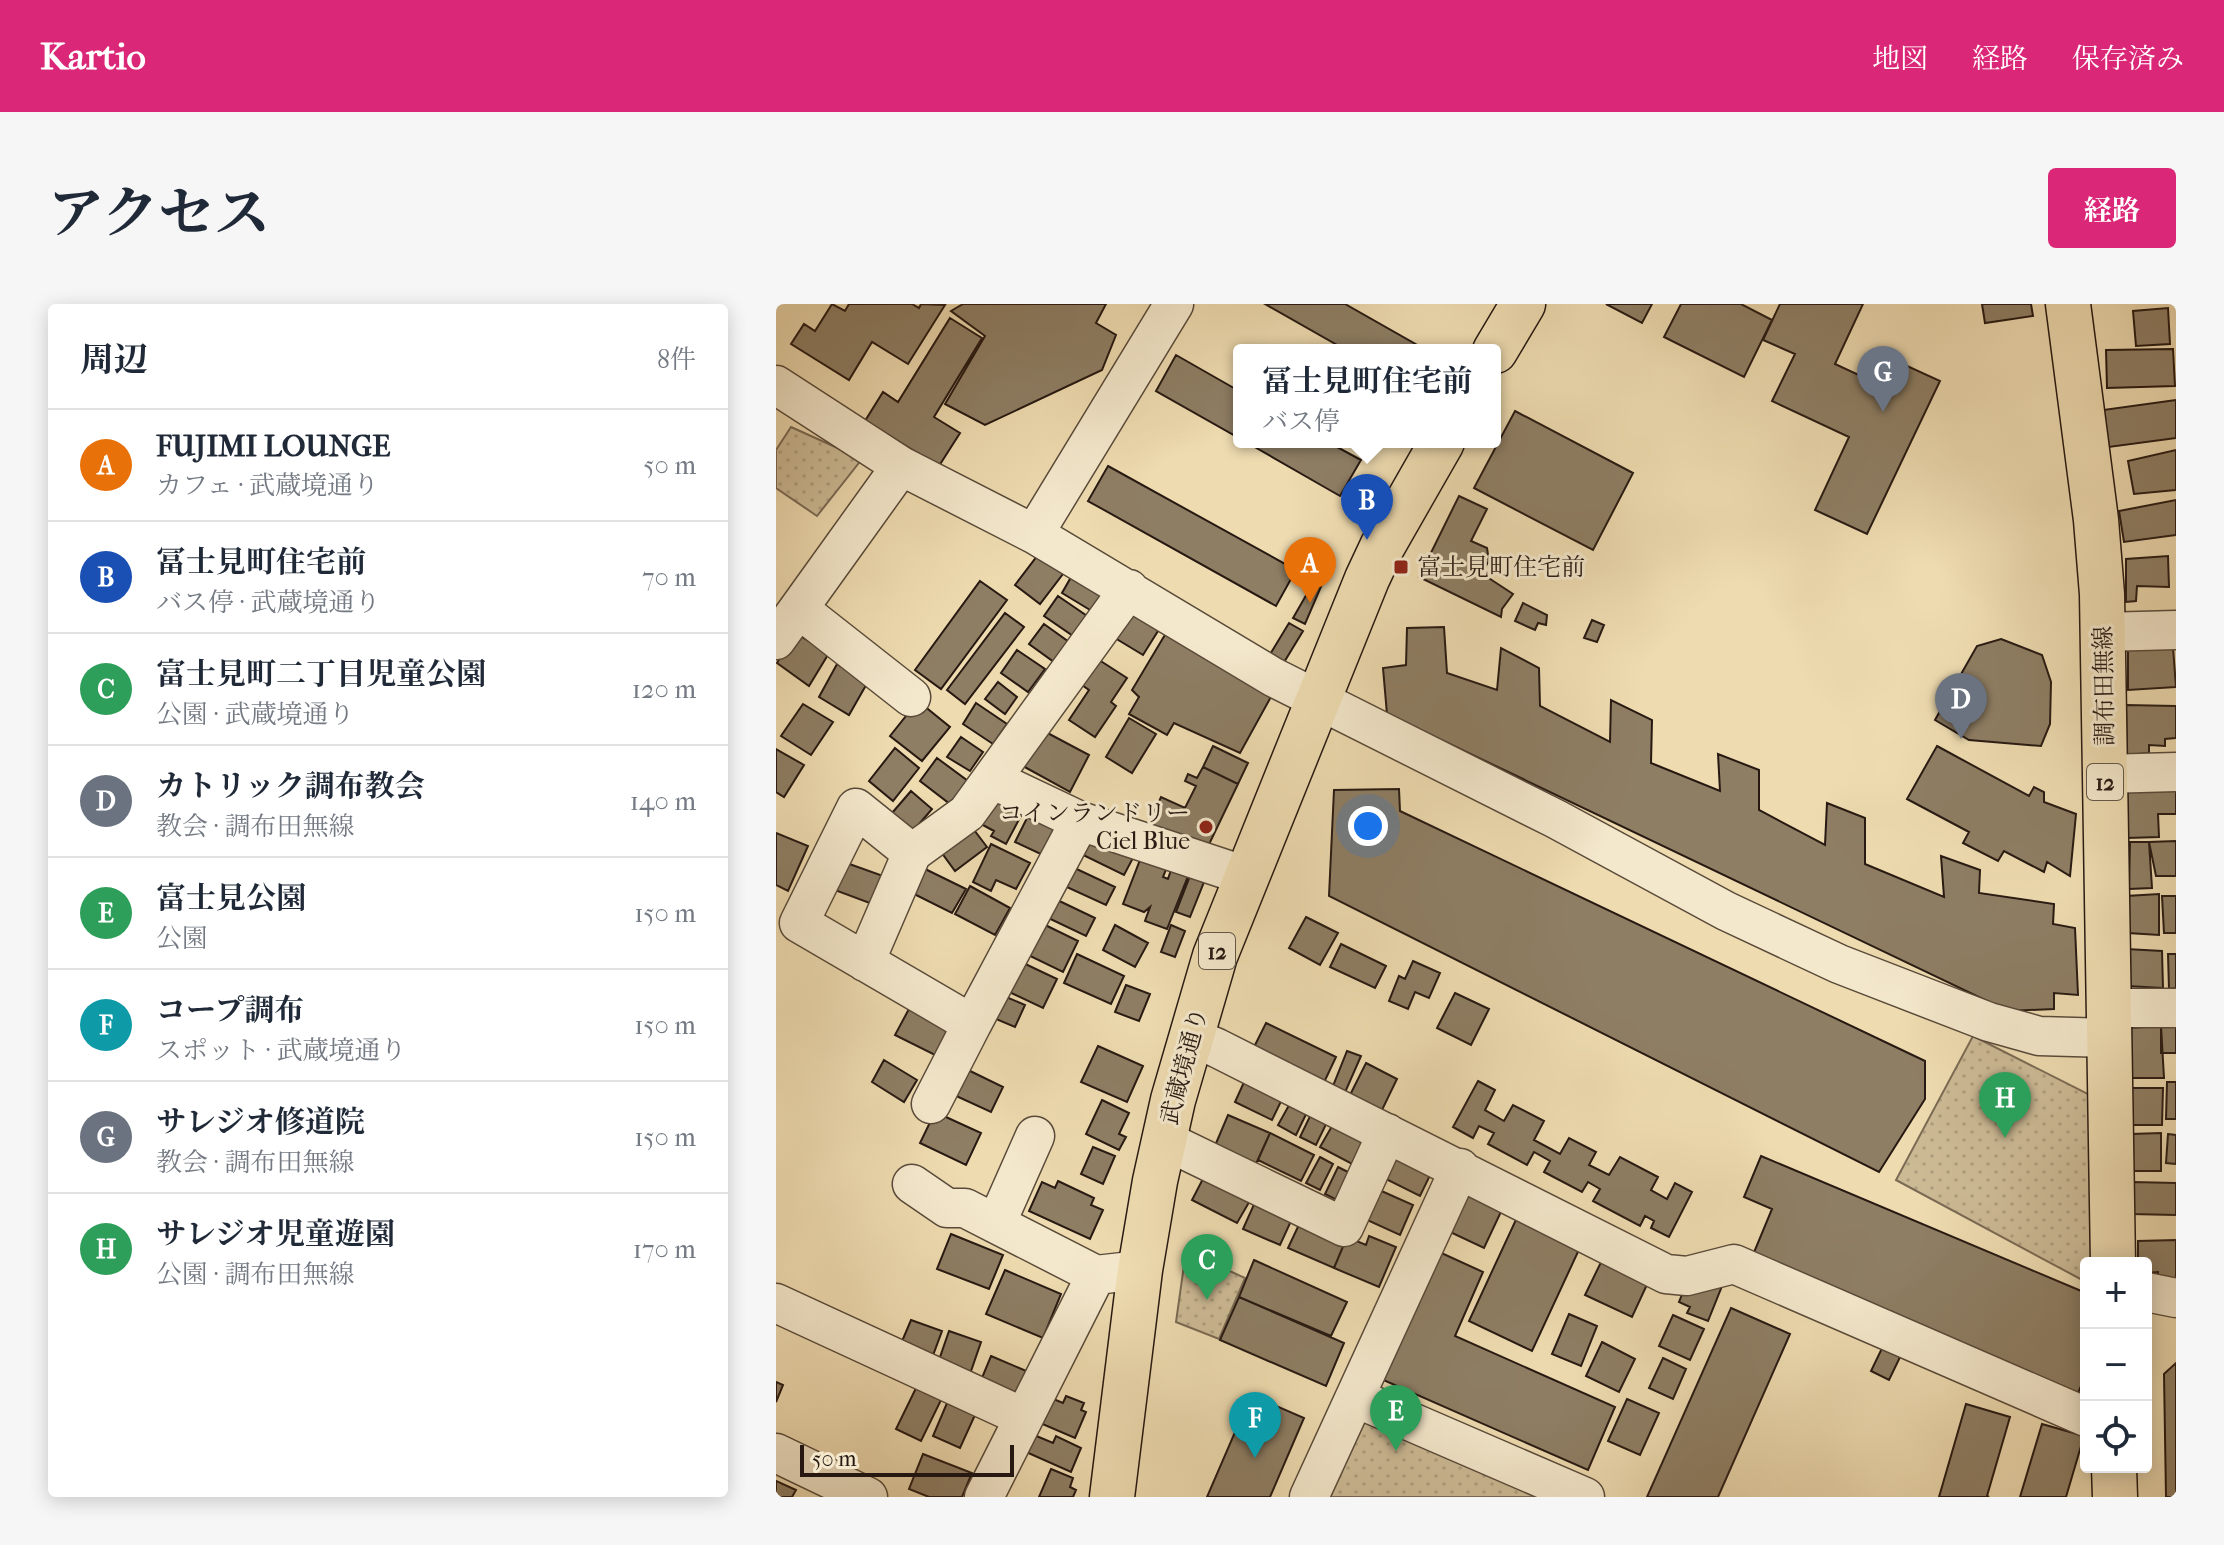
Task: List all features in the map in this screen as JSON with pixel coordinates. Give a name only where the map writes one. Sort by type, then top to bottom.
[{"type":"main road","points":[[1499,344],[1523,304]]},
{"type":"main road","name":"調布田無線","points":[[2068,304],[2096,520],[2103,632],[2113,1257]]},
{"type":"main road","name":"武蔵境通り","points":[[1112,1497],[1140,1270],[1164,1140],[1215,956],[1317,699],[1382,547],[1439,448]]},
{"type":"main road","points":[[2114,1473],[2115,1497]]},
{"type":"street","points":[[1034,534],[1174,304]]},
{"type":"street","points":[[776,385],[901,466],[1034,534],[1273,677],[1556,819],[1726,911],[1839,964],[1989,1022],[2039,1036],[2176,1008]]},
{"type":"street","points":[[776,640],[901,466]]},
{"type":"street","points":[[865,962],[912,853],[967,813],[1129,589]]},
{"type":"street","points":[[799,609],[911,697]]},
{"type":"street","points":[[2103,632],[2176,630]]},
{"type":"street","points":[[2105,774],[2176,772]]},
{"type":"street","points":[[992,779],[1080,821],[1246,876]]},
{"type":"street","points":[[912,853],[856,808],[799,923],[972,1024]]},
{"type":"street","points":[[931,1104],[1080,821]]},
{"type":"street","points":[[1191,1037],[1460,1168],[1666,1274],[1687,1276],[1734,1264],[2080,1414]]},
{"type":"street","points":[[1164,1140],[1344,1227],[1387,1133]]},
{"type":"street","points":[[996,1224],[1035,1136]]},
{"type":"street","points":[[1309,1497],[1460,1168]]},
{"type":"street","points":[[912,1184],[947,1208],[965,1208],[1096,1275],[1140,1270]]},
{"type":"street","points":[[984,1497],[1096,1275]]},
{"type":"street","points":[[2152,1293],[2176,1298]]},
{"type":"street","points":[[776,1303],[1023,1417]]},
{"type":"street","points":[[1356,1398],[1585,1497]]},
{"type":"street","points":[[776,1453],[868,1497]]},
{"type":"shaded area","points":[[791,427],[862,459],[817,516],[776,488],[776,450]]},
{"type":"shaded area","points":[[1973,1036],[2092,1096],[2092,1257],[2080,1257],[2080,1279],[1896,1180]]},
{"type":"shaded area","points":[[1186,1251],[1245,1278],[1219,1339],[1176,1322]]},
{"type":"shaded area","points":[[1354,1405],[1559,1497],[1315,1497]]},
{"type":"building","points":[[832,304],[845,311],[849,304],[912,304],[919,308],[921,304],[945,305],[908,364],[872,342],[849,380],[791,344],[804,324],[815,331]]},
{"type":"building","points":[[963,304],[1106,304],[1096,323],[1116,335],[1102,370],[985,425],[945,404],[985,336],[951,311]]},
{"type":"building","points":[[1265,304],[1345,304],[1415,344],[1335,344]]},
{"type":"building","points":[[1606,304],[1652,304],[1642,323]]},
{"type":"building","points":[[1681,304],[1741,304],[1772,320],[1744,377],[1664,337]]},
{"type":"building","points":[[1780,304],[1863,304],[1835,364],[1880,385],[1892,359],[1940,381],[1867,534],[1815,510],[1849,437],[1772,401],[1795,354],[1763,340]]},
{"type":"building","points":[[1982,304],[2031,304],[2033,316],[1985,323]]},
{"type":"building","points":[[2168,308],[2170,344],[2136,346],[2133,311]]},
{"type":"building","points":[[950,318],[982,338],[934,417],[960,433],[939,466],[865,421],[883,392],[898,402]]},
{"type":"building","points":[[2173,349],[2175,386],[2107,388],[2106,350]]},
{"type":"building","points":[[1176,355],[1233,388],[1233,435],[1156,391]]},
{"type":"building","points":[[2176,400],[2176,438],[2109,447],[2103,410]]},
{"type":"building","points":[[1515,411],[1633,473],[1593,550],[1474,488],[1495,448],[1501,448],[1501,437]]},
{"type":"building","points":[[1256,448],[1339,448],[1361,460],[1340,496]]},
{"type":"building","points":[[2176,450],[2176,490],[2134,494],[2128,461]]},
{"type":"building","points":[[1108,466],[1296,570],[1276,606],[1088,501]]},
{"type":"building","points":[[1459,496],[1487,509],[1471,541],[1487,548],[1489,561],[1481,573],[1513,594],[1502,609],[1501,617],[1419,577]]},
{"type":"building","points":[[2176,500],[2176,535],[2124,542],[2119,511]]},
{"type":"building","points":[[1041,551],[1066,570],[1040,604],[1015,585]]},
{"type":"building","points":[[2168,556],[2169,587],[2137,586],[2136,601],[2126,602],[2126,559]]},
{"type":"building","points":[[1074,572],[1108,592],[1095,613],[1062,593]]},
{"type":"building","points":[[1316,578],[1323,582],[1305,624],[1293,618]]},
{"type":"building","points":[[980,581],[1007,600],[941,689],[915,670]]},
{"type":"building","points":[[1058,596],[1093,620],[1079,640],[1044,616]]},
{"type":"building","points":[[1130,603],[1163,623],[1143,655],[1110,635]]},
{"type":"building","points":[[1523,603],[1547,615],[1546,625],[1538,623],[1535,630],[1515,621]]},
{"type":"building","points":[[1005,613],[1024,627],[965,704],[947,690]]},
{"type":"building","points":[[1592,620],[1604,625],[1597,642],[1584,638]]},
{"type":"building","points":[[1289,623],[1303,631],[1280,669],[1266,661]]},
{"type":"building","points":[[1044,624],[1069,642],[1054,662],[1029,644]]},
{"type":"building","points":[[1444,627],[1447,673],[1497,690],[1501,648],[1539,668],[1540,706],[1610,742],[1611,700],[1652,720],[1651,763],[1720,791],[1718,754],[1759,770],[1759,810],[1825,845],[1827,803],[1865,818],[1865,864],[1944,897],[1941,856],[1980,870],[1979,893],[2054,904],[2053,924],[2075,928],[2078,995],[2054,993],[2054,1009],[2008,1011],[1387,714],[1383,668],[1406,665],[1407,628]]},
{"type":"building","points":[[795,633],[829,653],[809,686],[777,663]]},
{"type":"building","points":[[1166,633],[1272,695],[1240,753],[1174,723],[1167,735],[1129,714],[1139,697],[1132,690]]},
{"type":"building","points":[[2001,639],[2042,655],[2051,682],[2050,724],[2041,746],[1969,740],[1935,720],[1977,646]]},
{"type":"building","points":[[2173,647],[2176,687],[2128,690],[2128,650]]},
{"type":"building","points":[[1017,650],[1045,669],[1028,692],[1001,673]]},
{"type":"building","points":[[1096,658],[1127,678],[1111,702],[1116,706],[1095,737],[1069,720],[1089,690],[1079,683]]},
{"type":"building","points":[[837,664],[869,680],[849,715],[819,697]]},
{"type":"building","points":[[998,682],[1017,697],[1005,714],[985,699]]},
{"type":"building","points":[[918,701],[950,727],[922,761],[890,736]]},
{"type":"building","points":[[976,703],[1007,724],[993,744],[963,724]]},
{"type":"building","points":[[803,704],[833,722],[811,755],[781,736]]},
{"type":"building","points":[[2126,705],[2176,706],[2176,738],[2165,739],[2165,746],[2149,745],[2149,753],[2127,755]]},
{"type":"building","points":[[1129,718],[1156,734],[1132,773],[1106,757]]},
{"type":"building","points":[[1040,729],[1089,755],[1070,792],[1021,765]]},
{"type":"building","points":[[961,737],[983,752],[970,771],[947,757]]},
{"type":"building","points":[[1213,746],[1248,763],[1238,784],[1203,767]]},
{"type":"building","points":[[1937,746],[2029,796],[2034,787],[2044,792],[2044,802],[2076,814],[2070,876],[2047,862],[2044,872],[2004,851],[1998,861],[1963,843],[1969,832],[1907,799]]},
{"type":"building","points":[[895,748],[919,768],[893,801],[869,781]]},
{"type":"building","points":[[776,749],[804,765],[784,797],[776,792]]},
{"type":"building","points":[[937,758],[968,781],[950,804],[920,781]]},
{"type":"building","points":[[1203,767],[1238,784],[1202,859],[1145,832],[1161,797],[1185,808],[1196,786],[1185,781],[1188,774],[1197,778]]},
{"type":"building","points":[[2176,787],[2176,814],[2158,814],[2159,837],[2127,838],[2125,788]]},
{"type":"building","points":[[1399,789],[1400,811],[1925,1061],[1925,1099],[1879,1172],[1329,896],[1334,790]]},
{"type":"building","points":[[911,791],[932,809],[907,838],[886,820]]},
{"type":"building","points":[[995,797],[1023,812],[1006,844],[991,836],[994,831],[981,824]]},
{"type":"building","points":[[1030,812],[1061,827],[1047,857],[1015,842]]},
{"type":"building","points":[[968,822],[987,847],[955,871],[936,845]]},
{"type":"building","points":[[1084,832],[1134,856],[1124,875],[1075,851]]},
{"type":"building","points":[[776,833],[808,846],[788,891],[776,885]]},
{"type":"building","points":[[2176,841],[2176,876],[2156,876],[2149,842]]},
{"type":"building","points":[[2130,842],[2149,842],[2152,888],[2129,889]]},
{"type":"building","points":[[991,844],[1030,863],[1016,889],[996,880],[991,891],[973,882]]},
{"type":"building","points":[[1145,847],[1171,857],[1163,877],[1168,879],[1173,864],[1190,871],[1167,929],[1145,921],[1150,907],[1144,912],[1123,904]]},
{"type":"building","points":[[841,861],[886,877],[875,905],[832,889]]},
{"type":"building","points":[[1066,864],[1115,887],[1106,905],[1058,883]]},
{"type":"building","points":[[919,866],[966,889],[952,913],[908,891]]},
{"type":"building","points":[[1192,871],[1206,877],[1190,917],[1176,912]]},
{"type":"building","points":[[970,886],[1010,908],[995,935],[955,914]]},
{"type":"building","points":[[2159,894],[2159,935],[2128,933],[2126,896]]},
{"type":"building","points":[[2162,896],[2176,896],[2176,933],[2164,933]]},
{"type":"building","points":[[1051,897],[1095,918],[1086,936],[1042,915]]},
{"type":"building","points":[[1306,917],[1338,933],[1320,965],[1289,948]]},
{"type":"building","points":[[1037,921],[1078,941],[1063,972],[1022,952]]},
{"type":"building","points":[[1115,925],[1148,943],[1135,967],[1103,950]]},
{"type":"building","points":[[1171,925],[1185,931],[1175,957],[1161,952]]},
{"type":"building","points":[[1341,944],[1386,966],[1375,988],[1330,967]]},
{"type":"building","points":[[2126,949],[2162,951],[2163,988],[2126,986]]},
{"type":"building","points":[[1077,954],[1124,976],[1111,1004],[1064,983]]},
{"type":"building","points":[[2168,954],[2176,954],[2176,988],[2169,989]]},
{"type":"building","points":[[1019,961],[1057,979],[1043,1008],[1005,990]]},
{"type":"building","points":[[1413,961],[1440,973],[1429,998],[1415,992],[1408,1009],[1389,1001],[1399,976],[1405,979]]},
{"type":"building","points":[[1126,985],[1150,994],[1139,1021],[1115,1012]]},
{"type":"building","points":[[1455,993],[1489,1009],[1471,1045],[1437,1028]]},
{"type":"building","points":[[999,994],[1025,1005],[1015,1027],[989,1016]]},
{"type":"building","points":[[910,1007],[955,1031],[941,1058],[895,1035]]},
{"type":"building","points":[[1266,1023],[1336,1057],[1320,1091],[1249,1057]]},
{"type":"building","points":[[2161,1026],[2164,1078],[2129,1078],[2129,1028]]},
{"type":"building","points":[[2161,1026],[2176,1026],[2176,1053],[2161,1053]]},
{"type":"building","points":[[1098,1046],[1143,1066],[1127,1102],[1081,1082]]},
{"type":"building","points":[[1347,1051],[1361,1056],[1343,1097],[1331,1091]]},
{"type":"building","points":[[884,1060],[917,1080],[904,1102],[872,1082]]},
{"type":"building","points":[[1366,1063],[1397,1079],[1382,1110],[1350,1095]]},
{"type":"building","points":[[966,1069],[1003,1087],[991,1112],[954,1095]]},
{"type":"building","points":[[1249,1071],[1287,1089],[1272,1120],[1235,1102]]},
{"type":"building","points":[[1478,1081],[1495,1090],[1485,1110],[1504,1121],[1513,1105],[1544,1121],[1534,1140],[1560,1154],[1569,1138],[1596,1152],[1589,1165],[1609,1175],[1620,1157],[1658,1177],[1651,1190],[1667,1199],[1675,1183],[1692,1192],[1669,1237],[1651,1228],[1654,1221],[1645,1216],[1640,1226],[1593,1201],[1600,1189],[1588,1182],[1582,1192],[1544,1172],[1550,1161],[1534,1152],[1527,1165],[1488,1144],[1494,1133],[1479,1126],[1473,1138],[1453,1127]]},
{"type":"building","points":[[2167,1082],[2176,1082],[2176,1119],[2166,1119]]},
{"type":"building","points":[[2127,1088],[2163,1088],[2162,1125],[2127,1125]]},
{"type":"building","points":[[1293,1098],[1310,1106],[1296,1135],[1278,1125]]},
{"type":"building","points":[[1102,1100],[1129,1113],[1119,1134],[1126,1137],[1119,1150],[1086,1134]]},
{"type":"building","points":[[1314,1108],[1330,1116],[1316,1145],[1300,1137]]},
{"type":"building","points":[[935,1112],[981,1133],[966,1165],[920,1143]]},
{"type":"building","points":[[1228,1115],[1270,1133],[1255,1166],[1214,1148]]},
{"type":"building","points":[[1336,1119],[1369,1137],[1354,1165],[1320,1147]]},
{"type":"building","points":[[1270,1133],[1314,1155],[1301,1181],[1258,1160]]},
{"type":"building","points":[[2161,1133],[2161,1171],[2131,1171],[2131,1134]]},
{"type":"building","points":[[2168,1134],[2176,1135],[2176,1164],[2166,1163]]},
{"type":"building","points":[[1390,1145],[1434,1167],[1420,1196],[1376,1174]]},
{"type":"building","points":[[1093,1147],[1115,1156],[1103,1184],[1081,1174]]},
{"type":"building","points":[[1761,1156],[2080,1290],[2080,1388],[2076,1398],[1750,1262],[1772,1209],[1744,1197]]},
{"type":"building","points":[[1320,1157],[1333,1164],[1320,1190],[1306,1183]]},
{"type":"building","points":[[1338,1167],[1352,1174],[1339,1201],[1325,1194]]},
{"type":"building","points":[[1208,1169],[1255,1192],[1237,1223],[1192,1200]]},
{"type":"building","points":[[1058,1181],[1094,1198],[1091,1205],[1103,1210],[1090,1239],[1029,1211],[1042,1182],[1055,1188]]},
{"type":"building","points":[[2132,1182],[2176,1183],[2176,1215],[2131,1214]]},
{"type":"building","points":[[1368,1185],[1413,1205],[1400,1235],[1354,1214]]},
{"type":"building","points":[[1470,1185],[1506,1201],[1484,1248],[1448,1231]]},
{"type":"building","points":[[1260,1191],[1297,1208],[1280,1245],[1243,1229]]},
{"type":"building","points":[[1520,1211],[1583,1241],[1532,1351],[1469,1321]]},
{"type":"building","points":[[1304,1214],[1347,1237],[1334,1268],[1288,1248]]},
{"type":"building","points":[[951,1234],[1003,1255],[989,1289],[937,1269]]},
{"type":"building","points":[[1369,1236],[1396,1247],[1379,1287],[1334,1268],[1347,1237],[1366,1245]]},
{"type":"building","points":[[2176,1240],[2176,1285],[2158,1285],[2158,1272],[2152,1272],[2152,1257],[2138,1257],[2138,1241]]},
{"type":"building","points":[[1437,1251],[1483,1272],[1455,1336],[1615,1407],[1588,1470],[1381,1379]]},
{"type":"building","points":[[1605,1254],[1651,1276],[1632,1317],[1585,1295]]},
{"type":"building","points":[[1254,1260],[1347,1302],[1331,1336],[1239,1297]]},
{"type":"building","points":[[1005,1270],[1061,1294],[1043,1338],[986,1314]]},
{"type":"building","points":[[1687,1282],[1722,1286],[1708,1321],[1687,1313],[1690,1307],[1679,1302]]},
{"type":"building","points":[[1239,1297],[1344,1343],[1326,1386],[1220,1340]]},
{"type":"building","points":[[1731,1308],[1790,1334],[1718,1497],[1647,1497]]},
{"type":"building","points":[[1569,1314],[1597,1326],[1581,1366],[1552,1354]]},
{"type":"building","points":[[1673,1315],[1704,1329],[1690,1360],[1659,1346]]},
{"type":"building","points":[[911,1320],[942,1331],[932,1358],[900,1346]]},
{"type":"building","points":[[949,1331],[981,1342],[970,1374],[938,1363]]},
{"type":"building","points":[[1602,1342],[1635,1359],[1619,1392],[1586,1376]]},
{"type":"building","points":[[1885,1342],[1903,1351],[1889,1380],[1871,1371]]},
{"type":"building","points":[[991,1356],[1031,1373],[1019,1402],[979,1385]]},
{"type":"building","points":[[1663,1358],[1686,1369],[1673,1399],[1649,1388]]},
{"type":"building","points":[[2176,1363],[2176,1497],[2166,1497],[2164,1374]]},
{"type":"building","points":[[776,1382],[783,1385],[776,1402]]},
{"type":"building","points":[[916,1388],[941,1400],[921,1441],[896,1429]]},
{"type":"building","points":[[1251,1395],[1304,1418],[1270,1497],[1207,1497]]},
{"type":"building","points":[[1066,1396],[1084,1403],[1081,1410],[1086,1412],[1075,1438],[1040,1423],[1051,1398],[1063,1403]]},
{"type":"building","points":[[1627,1399],[1659,1413],[1640,1455],[1608,1441]]},
{"type":"building","points":[[947,1403],[975,1415],[960,1448],[933,1436]]},
{"type":"building","points":[[1966,1404],[2010,1417],[1989,1497],[1939,1497]]},
{"type":"building","points":[[2042,1424],[2080,1435],[2080,1450],[2066,1497],[2020,1497]]},
{"type":"building","points":[[1034,1435],[1053,1443],[1056,1436],[1081,1448],[1071,1472],[1026,1452]]},
{"type":"building","points":[[923,1454],[972,1473],[962,1497],[929,1497],[909,1489]]},
{"type":"building","points":[[1051,1469],[1073,1478],[1070,1487],[1076,1490],[1073,1497],[1039,1497]]},
{"type":"building","points":[[776,1481],[796,1490],[792,1497],[776,1497]]},
{"type":"place","name":"サレジオ修道院","points":[[1883,412]]},
{"type":"place","name":"冨士見町住宅前","points":[[1367,540]]},
{"type":"place","name":"富士見町住宅前","points":[[1401,567]]},
{"type":"place","name":"FUJIMI LOUNGE","points":[[1310,603]]},
{"type":"place","name":"カトリック調布教会","points":[[1961,739]]},
{"type":"place","name":"コインランドリー Ciel Blue","points":[[1206,827]]},
{"type":"place","name":"サレジオ児童遊園","points":[[2005,1138]]},
{"type":"place","name":"富士見町二丁目児童公園","points":[[1207,1300]]},
{"type":"place","name":"富士見公園","points":[[1396,1451]]},
{"type":"place","name":"コープ調布","points":[[1255,1458]]}]
